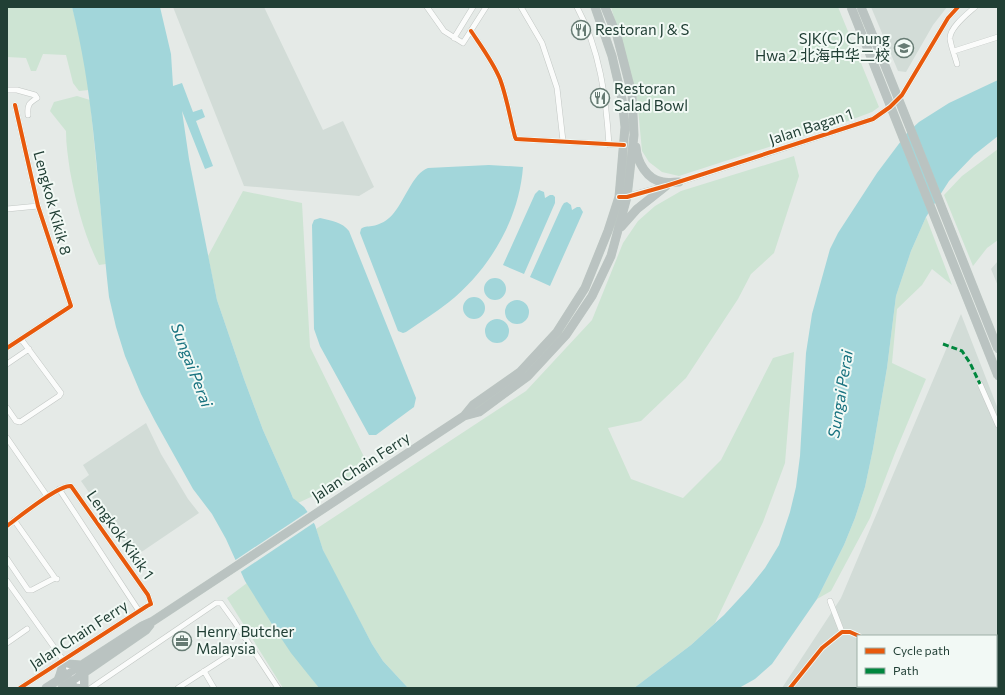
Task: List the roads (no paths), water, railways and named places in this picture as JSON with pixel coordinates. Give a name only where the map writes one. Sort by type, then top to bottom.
[{"type":"highway","name":"Jalan Chain Ferry","points":[[46,688],[71,671],[82,669],[146,630],[153,621],[464,416],[473,405],[520,372],[557,332],[585,288],[623,197],[624,120],[620,88],[612,56],[595,7]]},
{"type":"highway","name":"Jalan Chain Ferry","points":[[464,416],[479,412],[528,376],[566,335],[592,296],[611,256],[619,230],[634,134],[632,94],[617,36],[606,7]]},
{"type":"highway","points":[[851,7],[998,376]]},
{"type":"highway","points":[[861,7],[908,120],[958,251],[998,349]]},
{"type":"highway","points":[[634,134],[637,156],[648,175],[662,182],[679,182]]},
{"type":"highway","points":[[619,230],[637,209],[666,186]]},
{"type":"highway","points":[[57,681],[60,675],[63,660],[82,669],[83,688]]},
{"type":"highway","name":"Jalan Chain Ferry","points":[[63,687],[76,678],[82,669]]},
{"type":"highway","points":[[63,687],[79,688]]},
{"type":"street","points":[[427,7],[444,31],[463,43],[486,7]]},
{"type":"street","points":[[454,38],[474,7]]},
{"type":"street","points":[[521,7],[542,43],[557,88],[563,141]]},
{"type":"street","points":[[577,7],[595,49],[602,74],[610,145]]},
{"type":"street","name":"Jalan Bagan 1","points":[[623,197],[679,182],[873,119],[890,107],[902,95],[948,18],[958,7]]},
{"type":"street","points":[[957,64],[950,38],[960,21],[975,7]]},
{"type":"street","points":[[471,31],[500,78],[516,139],[624,145]]},
{"type":"street","points":[[954,52],[998,37]]},
{"type":"street","points":[[7,90],[17,90],[35,95],[37,98],[27,106],[28,114]]},
{"type":"street","name":"Lengkok Kikik 8","points":[[15,105],[38,206],[71,306],[21,339]]},
{"type":"street","points":[[7,209],[38,206]]},
{"type":"street","points":[[7,348],[21,339],[61,393],[59,396],[20,422],[16,421],[7,408]]},
{"type":"street","points":[[7,364],[29,349]]},
{"type":"street","points":[[980,384],[998,425]]},
{"type":"street","points":[[7,438],[47,496]]},
{"type":"street","name":"Lengkok Kikik 1","points":[[139,611],[59,489],[66,486],[71,486],[124,560],[151,601]]},
{"type":"street","points":[[7,526],[47,496],[59,489]]},
{"type":"street","points":[[7,559],[28,590],[32,590],[56,578],[14,520]]},
{"type":"street","points":[[7,581],[83,688]]},
{"type":"street","points":[[7,592],[12,588]]},
{"type":"street","points":[[830,600],[842,632]]},
{"type":"street","name":"Jalan Chain Ferry","points":[[20,688],[151,604],[151,601]]},
{"type":"street","points":[[91,688],[216,603],[223,605],[278,688]]},
{"type":"street","points":[[7,643],[27,629]]},
{"type":"street","points":[[790,688],[822,648],[842,632],[850,632],[857,635]]},
{"type":"street","points":[[178,688],[248,643]]},
{"type":"street","points":[[204,671],[214,688]]},
{"type":"water","name":"Sungai Perai","points":[[72,7],[160,7],[171,54],[173,86],[182,83],[193,112],[202,109],[205,117],[196,121],[213,166],[205,169],[182,111],[189,159],[217,300],[244,379],[263,430],[293,498],[304,507],[315,525],[323,550],[372,644],[383,661],[408,688],[319,688],[291,653],[245,581],[226,539],[212,514],[193,489],[141,394],[125,356],[109,297],[91,115],[80,43]]},
{"type":"water","name":"Sungai Perai","points":[[998,80],[998,136],[974,155],[949,181],[926,217],[911,251],[896,296],[887,368],[865,487],[844,545],[817,599],[772,664],[755,679],[739,688],[634,688],[691,645],[724,615],[765,568],[779,545],[790,512],[796,487],[800,456],[806,353],[812,314],[830,249],[838,233],[877,173],[907,133],[919,122],[949,103]]},
{"type":"water","points":[[489,165],[523,167],[515,206],[500,242],[477,275],[464,289],[449,302],[406,332],[403,333],[398,331],[360,233],[361,229],[364,227],[378,225],[389,218],[397,209],[413,182],[423,171],[428,168]]},
{"type":"water","points":[[539,190],[544,192],[545,198],[553,195],[555,197],[555,203],[524,274],[503,265],[535,194]]},
{"type":"water","points":[[567,202],[571,205],[572,210],[580,207],[583,212],[550,286],[530,277],[562,206]]},
{"type":"water","points":[[320,218],[340,224],[349,231],[416,398],[414,407],[376,435],[369,435],[320,346],[314,329],[312,225],[314,220]]},
{"type":"water","points":[[495,278],[503,281],[506,289],[503,297],[495,300],[487,297],[484,289],[487,281]]},
{"type":"water","points":[[470,297],[478,297],[485,304],[485,312],[478,319],[470,319],[463,312],[463,304]]},
{"type":"water","points":[[517,300],[525,304],[529,312],[525,320],[517,324],[509,320],[505,312],[509,304]]},
{"type":"water","points":[[497,319],[505,323],[509,331],[505,339],[497,343],[489,339],[485,331],[489,323]]},
{"type":"place","name":"Restoran J & S","points":[[581,30]]},
{"type":"place","name":"SJK(C) Chung Hwa 2 北海中华二校","points":[[904,48]]},
{"type":"place","name":"Restoran Salad Bowl","points":[[600,98]]},
{"type":"place","name":"Henry Butcher Malaysia","points":[[182,641]]}]
